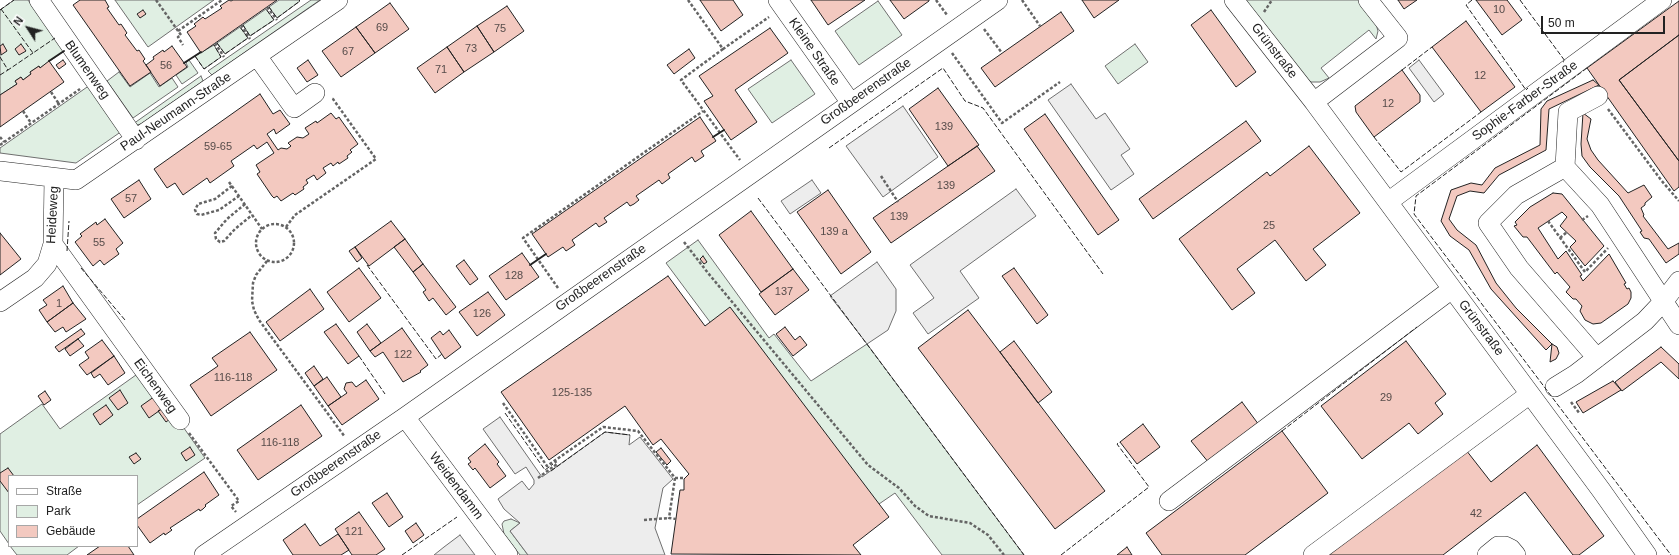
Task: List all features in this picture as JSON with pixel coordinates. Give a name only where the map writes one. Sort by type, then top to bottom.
[{"type":"street","name":"Blumenweg","points":[[39,0],[136,140]]},
{"type":"street","name":"Paul-Neumann-Straße","points":[[0,171],[76,180],[136,140],[254,48],[338,0]]},
{"type":"street","name":"Großbeerenstraße","points":[[204,555],[405,416],[998,0]]},
{"type":"street","name":"Grünstraße","points":[[1234,0],[1314,102],[1647,555]]},
{"type":"street","points":[[1314,102],[1398,38],[1368,0]]},
{"type":"street","name":"Sophie-Farber-Straße","points":[[1388,202],[1662,0]]},
{"type":"street","name":"Kleine Straße","points":[[780,4],[850,103]]},
{"type":"street","points":[[254,48],[294,108],[315,93]]},
{"type":"street","points":[[1598,96],[1568,112],[1565,167],[1600,205],[1679,325]]},
{"type":"street","points":[[1565,167],[1516,195],[1488,223],[1519,268],[1597,358]]},
{"type":"street","name":"Heideweg","points":[[0,302],[35,278],[47,264],[53,244],[54,178]]},
{"type":"street","name":"Eichenweg","points":[[53,244],[180,420]]},
{"type":"street","points":[[1555,387],[1646,321],[1679,281]]},
{"type":"street","points":[[1169,501],[1452,288]]},
{"type":"street","points":[[1313,555],[1530,394]]},
{"type":"street","name":"Weidendamm","points":[[405,416],[508,555]]},
{"type":"street","points":[[1486,555],[1498,546],[1505,546],[1511,549],[1516,555]]},
{"type":"path","points":[[156,0],[181,35],[178,37],[183,45]]},
{"type":"path","points":[[178,31],[222,0]]},
{"type":"path","points":[[688,0],[723,49]]},
{"type":"path","points":[[1022,0],[1040,26]]},
{"type":"path","points":[[750,174],[681,80],[780,4]]},
{"type":"path","points":[[267,7],[277,21]]},
{"type":"path","points":[[975,16],[1002,53]]},
{"type":"path","points":[[241,25],[254,48]]},
{"type":"path","points":[[942,39],[1002,123],[1060,82]]},
{"type":"path","points":[[215,44],[225,57]]},
{"type":"path","points":[[0,145],[94,80]]},
{"type":"path","points":[[51,92],[59,104]]},
{"type":"path","points":[[286,227],[295,215],[376,159],[333,99],[315,93]]},
{"type":"path","points":[[1598,96],[1661,180],[1679,201]]},
{"type":"path","points":[[567,302],[522,238],[703,111]]},
{"type":"path","points":[[23,112],[31,123]]},
{"type":"path","points":[[0,137],[4,142]]},
{"type":"path","points":[[881,176],[898,202]]},
{"type":"path","points":[[229,182],[262,229]]},
{"type":"path","points":[[232,186],[215,199],[198,204],[195,210],[197,214],[201,216],[219,210],[239,196]]},
{"type":"path","points":[[245,204],[227,219],[215,233],[216,239],[220,242],[224,241],[235,229],[252,215]]},
{"type":"path","points":[[1548,221],[1585,272],[1611,245],[1621,238]]},
{"type":"path","points":[[274,224],[286,227],[290,231],[294,242],[292,253],[278,262],[267,260],[262,257],[256,246],[258,234],[262,229],[274,224]]},
{"type":"path","points":[[673,227],[708,273],[868,465],[899,488],[915,506],[929,516],[970,523],[988,535],[1004,555]]},
{"type":"path","points":[[1560,238],[1567,232]]},
{"type":"path","points":[[267,260],[256,275],[253,283],[252,301],[254,310],[259,320],[355,450]]},
{"type":"path","points":[[1571,402],[1580,414]]},
{"type":"path","points":[[503,403],[547,466],[603,427],[638,431],[675,478],[669,518]]},
{"type":"path","name":"Eichenweg","points":[[180,420],[239,501],[232,506],[245,526]]},
{"type":"path","points":[[538,478],[557,464],[555,460]]},
{"type":"path","points":[[675,478],[684,478]]},
{"type":"path","points":[[644,520],[669,518],[676,519]]},
{"type":"green space","points":[[14,0],[28,0],[64,51],[40,68],[39,66],[30,72],[31,74],[23,80],[21,77],[15,81],[17,84],[0,95],[0,10]]},
{"type":"green space","points":[[115,0],[214,0],[148,47]]},
{"type":"green space","points":[[279,0],[300,1],[277,18],[269,7]]},
{"type":"green space","points":[[311,0],[320,0],[212,75],[208,71]]},
{"type":"green space","points":[[1238,0],[1358,0],[1376,24],[1378,31],[1376,39],[1369,30],[1321,68],[1329,78],[1320,82],[1311,82],[1303,78]]},
{"type":"green space","points":[[878,1],[902,35],[859,65],[835,31]]},
{"type":"green space","points":[[266,9],[274,20],[250,36],[243,25]]},
{"type":"green space","points":[[240,27],[248,38],[225,54],[217,43]]},
{"type":"green space","points":[[1135,44],[1148,62],[1118,84],[1105,66]]},
{"type":"green space","points":[[214,45],[221,57],[204,69],[195,56]]},
{"type":"green space","points":[[189,60],[198,73],[182,84],[176,75],[188,67],[186,63]]},
{"type":"green space","points":[[791,60],[815,94],[772,123],[748,89]]},
{"type":"green space","points":[[119,72],[130,87],[150,73],[159,87],[172,78],[178,87],[133,118],[107,81]]},
{"type":"green space","points":[[201,76],[203,81],[141,124],[133,124]]},
{"type":"green space","points":[[90,85],[122,131],[76,163],[0,153],[0,148]]},
{"type":"green space","points":[[698,240],[769,338],[774,334],[811,381],[867,344],[1024,555],[942,555],[895,493],[879,504],[710,322],[666,263]]},
{"type":"green space","points":[[143,370],[205,458],[138,504],[138,475],[8,475],[8,543],[0,531],[0,434],[42,404],[60,429]]},
{"type":"green space","points":[[511,519],[520,523],[510,531],[528,555],[520,555],[504,534],[502,524],[504,521]]},
{"type":"green space","points":[[11,547],[78,547],[67,555],[17,555]]},
{"type":"shaded area","points":[[1419,60],[1444,94],[1434,102],[1409,68]]},
{"type":"shaded area","points":[[1071,84],[1096,119],[1105,113],[1130,149],[1121,155],[1134,174],[1111,190],[1048,100]]},
{"type":"shaded area","points":[[903,106],[938,157],[883,197],[846,146]]},
{"type":"shaded area","points":[[812,180],[821,193],[790,214],[781,201]]},
{"type":"shaded area","points":[[1016,189],[1036,216],[960,271],[979,298],[928,334],[913,313],[934,298],[910,265]]},
{"type":"shaded area","points":[[877,262],[896,289],[896,311],[888,330],[867,344],[830,296]]},
{"type":"shaded area","points":[[500,417],[542,477],[605,432],[630,435],[629,445],[640,437],[673,479],[663,488],[655,528],[665,555],[528,555],[510,531],[520,523],[504,509],[498,499],[522,481],[529,490],[534,484],[534,480],[526,467],[515,474],[483,429]]},
{"type":"shaded area","points":[[460,535],[475,555],[434,555],[444,547]]},
{"type":"building","points":[[80,0],[105,0],[109,7],[107,8],[119,25],[121,24],[127,33],[125,35],[137,51],[139,50],[145,59],[143,61],[151,72],[130,86],[73,5]]},
{"type":"building","points":[[229,0],[277,0],[201,53],[187,32],[196,26],[194,24],[203,17],[205,19],[222,8],[220,6]]},
{"type":"building","points":[[700,0],[733,0],[743,15],[721,31]]},
{"type":"building","points":[[811,0],[865,0],[828,25]]},
{"type":"building","points":[[890,0],[929,0],[929,1],[904,19]]},
{"type":"building","points":[[1082,0],[1119,0],[1094,18]]},
{"type":"building","points":[[1398,0],[1417,0],[1404,9]]},
{"type":"building","points":[[1476,0],[1507,0],[1522,20],[1502,35]]},
{"type":"building","points":[[1679,1],[1679,35],[1619,80],[1679,161],[1679,187],[1674,191],[1587,68]]},
{"type":"building","points":[[390,3],[409,29],[375,53],[356,27]]},
{"type":"building","points":[[507,6],[524,31],[494,52],[477,26]]},
{"type":"building","points":[[143,10],[146,14],[140,18],[137,14]]},
{"type":"building","points":[[1211,10],[1256,72],[1236,87],[1191,25]]},
{"type":"building","points":[[1061,12],[1074,31],[995,87],[981,68]]},
{"type":"building","points":[[1466,21],[1515,87],[1481,112],[1432,47]]},
{"type":"building","points":[[477,26],[494,52],[464,72],[447,47]]},
{"type":"building","points":[[356,27],[375,53],[341,77],[322,51]]},
{"type":"building","points":[[770,28],[788,53],[735,90],[757,122],[731,140],[704,101],[713,96],[699,76]]},
{"type":"building","points":[[1679,35],[1679,161],[1619,80]]},
{"type":"building","points":[[3,44],[7,51],[1,55],[0,46]]},
{"type":"building","points":[[21,44],[26,51],[19,55],[15,49]]},
{"type":"building","points":[[172,46],[187,67],[160,86],[146,65],[154,59],[153,57]]},
{"type":"building","points":[[447,47],[464,72],[435,93],[417,68]]},
{"type":"building","points":[[689,49],[695,58],[674,74],[667,65]]},
{"type":"building","points":[[63,60],[66,64],[59,69],[56,65]]},
{"type":"building","points":[[308,60],[318,75],[307,82],[297,68]]},
{"type":"building","points":[[49,61],[64,82],[0,127],[0,95],[17,84],[15,81],[21,77],[23,80],[31,74],[30,72],[39,66],[40,68]]},
{"type":"building","points":[[1402,70],[1420,95],[1420,102],[1374,137],[1356,112],[1355,106]]},
{"type":"building","points":[[1593,80],[1599,85],[1549,109],[1546,150],[1499,175],[1484,193],[1470,191],[1457,196],[1449,219],[1457,230],[1476,245],[1496,283],[1516,308],[1552,344],[1546,350],[1491,289],[1469,250],[1450,236],[1441,221],[1451,190],[1471,183],[1482,185],[1495,168],[1540,145],[1541,109],[1547,101]]},
{"type":"building","points":[[938,88],[979,145],[948,166],[909,109]]},
{"type":"building","points":[[260,94],[273,114],[280,110],[290,124],[276,134],[274,129],[267,134],[278,150],[281,148],[287,149],[291,146],[288,143],[297,137],[303,138],[309,134],[305,128],[316,121],[317,123],[331,113],[336,119],[339,117],[358,144],[350,150],[352,152],[347,156],[348,158],[339,164],[338,162],[333,166],[331,163],[323,168],[326,173],[317,180],[314,175],[306,180],[308,183],[303,187],[304,189],[295,195],[293,193],[281,201],[277,196],[274,198],[272,196],[257,174],[260,172],[256,165],[274,153],[267,142],[257,149],[254,145],[231,161],[234,166],[210,183],[207,178],[183,195],[175,183],[167,188],[154,169]]},
{"type":"building","points":[[1583,113],[1591,119],[1587,139],[1591,150],[1598,160],[1628,193],[1644,185],[1652,197],[1641,208],[1644,215],[1643,216],[1668,249],[1679,243],[1679,254],[1666,263],[1649,239],[1644,238],[1640,232],[1642,231],[1619,196],[1590,167],[1582,156],[1581,144]]},
{"type":"building","points":[[1045,114],[1119,220],[1098,235],[1024,129]]},
{"type":"building","points":[[700,117],[716,141],[701,151],[704,156],[695,162],[692,157],[668,174],[670,178],[662,184],[659,180],[636,196],[639,200],[634,204],[630,206],[627,202],[604,218],[607,222],[599,227],[596,223],[572,240],[575,245],[566,251],[563,247],[548,257],[532,234]]},
{"type":"building","points":[[1246,121],[1261,141],[1153,219],[1139,199]]},
{"type":"building","points":[[977,146],[995,171],[891,243],[873,218]]},
{"type":"building","points":[[1309,146],[1360,213],[1313,249],[1326,265],[1306,281],[1275,240],[1237,269],[1255,293],[1232,310],[1179,239],[1267,172],[1270,176]]},
{"type":"building","points":[[139,180],[151,199],[124,218],[111,199]]},
{"type":"building","points":[[828,190],[871,252],[841,274],[797,212]]},
{"type":"building","points":[[1553,193],[1562,194],[1604,246],[1585,266],[1570,247],[1576,241],[1560,226],[1567,217],[1562,212],[1538,228],[1558,259],[1566,251],[1582,275],[1580,276],[1583,281],[1609,254],[1626,283],[1624,284],[1631,292],[1631,298],[1628,304],[1601,323],[1593,324],[1585,320],[1580,311],[1582,306],[1576,299],[1573,299],[1566,292],[1570,287],[1557,272],[1555,274],[1527,237],[1523,237],[1514,226],[1517,225],[1515,222],[1530,207]]},
{"type":"building","points":[[751,211],[793,269],[761,292],[719,235]]},
{"type":"building","points":[[105,219],[123,243],[116,249],[119,254],[104,265],[100,260],[93,266],[75,242],[82,236],[80,234],[96,222],[97,225]]},
{"type":"building","points":[[391,221],[405,239],[369,266],[355,247]]},
{"type":"building","points":[[0,233],[21,259],[0,275]]},
{"type":"building","points":[[405,239],[423,264],[413,272],[394,247]]},
{"type":"building","points":[[355,247],[362,258],[357,262],[349,251]]},
{"type":"building","points":[[522,253],[539,277],[506,300],[489,276]]},
{"type":"building","points":[[703,256],[707,262],[704,264],[700,259]]},
{"type":"building","points":[[464,260],[478,279],[470,285],[456,266]]},
{"type":"building","points":[[423,264],[456,307],[446,315],[433,298],[429,301],[423,292],[426,290],[413,272]]},
{"type":"building","points":[[359,268],[381,298],[349,322],[327,292]]},
{"type":"building","points":[[1014,268],[1048,315],[1037,324],[1002,276]]},
{"type":"building","points":[[793,269],[809,290],[775,315],[759,294]]},
{"type":"building","points":[[668,276],[705,326],[730,307],[889,517],[853,545],[861,555],[671,554],[680,490],[684,490],[684,479],[689,474],[661,439],[653,445],[625,406],[549,460],[501,392]]},
{"type":"building","points":[[63,286],[73,303],[47,322],[39,310],[47,305],[43,300]]},
{"type":"building","points":[[310,289],[324,309],[280,341],[266,322]]},
{"type":"building","points":[[488,292],[505,315],[477,336],[459,312]]},
{"type":"building","points":[[73,303],[86,319],[66,332],[63,327],[55,332],[47,322]]},
{"type":"building","points":[[968,310],[1105,491],[1055,529],[918,348]]},
{"type":"building","points":[[336,324],[359,356],[348,364],[324,332]]},
{"type":"building","points":[[367,324],[381,343],[370,351],[357,332]]},
{"type":"building","points":[[785,327],[795,340],[800,336],[807,345],[793,356],[776,334]]},
{"type":"building","points":[[402,328],[428,365],[420,371],[421,372],[403,382],[383,352],[375,357],[370,351]]},
{"type":"building","points":[[81,329],[85,334],[59,352],[55,347]]},
{"type":"building","points":[[449,330],[461,347],[445,359],[431,338],[440,331],[443,335]]},
{"type":"building","points":[[250,332],[277,370],[211,416],[190,385],[218,366],[212,358]]},
{"type":"building","points":[[78,339],[84,346],[70,356],[65,349]]},
{"type":"building","points":[[102,340],[114,356],[87,375],[79,365],[89,358],[85,352]]},
{"type":"building","points":[[1014,341],[1052,392],[1038,403],[1000,352]]},
{"type":"building","points":[[1406,341],[1446,394],[1435,403],[1443,414],[1418,434],[1409,423],[1362,459],[1321,406]]},
{"type":"building","points":[[1552,344],[1557,347],[1559,353],[1556,359],[1550,362]]},
{"type":"building","points":[[1661,347],[1679,364],[1679,379],[1661,362],[1622,391],[1615,382]]},
{"type":"building","points":[[114,356],[125,373],[108,385],[100,374],[94,378],[91,373]]},
{"type":"building","points":[[314,366],[323,379],[314,386],[305,373]]},
{"type":"building","points":[[327,377],[341,397],[328,406],[314,386]]},
{"type":"building","points":[[366,380],[379,399],[342,425],[328,406],[347,393],[344,389],[346,383],[352,382],[356,387]]},
{"type":"building","points":[[1613,381],[1621,390],[1583,413],[1576,402]]},
{"type":"building","points":[[120,390],[128,403],[118,410],[109,398]]},
{"type":"building","points":[[45,391],[51,400],[44,405],[38,396]]},
{"type":"building","points":[[158,394],[166,406],[149,418],[141,406]]},
{"type":"building","points":[[1242,402],[1259,425],[1209,463],[1191,441]]},
{"type":"building","points":[[106,405],[113,415],[100,425],[93,414]]},
{"type":"building","points":[[301,405],[322,436],[258,480],[237,450]]},
{"type":"building","points":[[166,406],[174,416],[166,422],[158,411]]},
{"type":"building","points":[[1143,424],[1160,447],[1137,464],[1120,442]]},
{"type":"building","points":[[1282,431],[1328,493],[1245,555],[1162,555],[1146,533]]},
{"type":"building","points":[[485,444],[499,462],[497,464],[506,476],[490,488],[475,468],[473,470],[468,464],[471,462],[468,458]]},
{"type":"building","points":[[1537,445],[1604,536],[1579,555],[1573,555],[1525,492],[1443,555],[1328,555],[1466,450],[1491,482]]},
{"type":"building","points":[[190,447],[195,455],[186,461],[181,453]]},
{"type":"building","points":[[661,448],[671,461],[667,465],[656,452]]},
{"type":"building","points":[[136,453],[141,459],[134,464],[129,457]]},
{"type":"building","points":[[8,468],[13,475],[8,475],[8,492],[0,481],[0,473]]},
{"type":"building","points":[[204,472],[219,495],[205,505],[206,506],[203,509],[200,511],[199,509],[170,528],[172,530],[165,535],[164,533],[150,543],[138,526],[138,518]]},
{"type":"building","points":[[387,493],[403,517],[389,527],[372,503]]},
{"type":"building","points":[[359,512],[385,549],[376,555],[352,555],[335,529]]},
{"type":"building","points":[[416,523],[424,535],[413,543],[405,531]]},
{"type":"building","points":[[305,524],[320,546],[338,534],[349,550],[341,555],[293,555],[283,540]]},
{"type":"building","points":[[99,547],[129,547],[134,555],[87,555]]},
{"type":"building","points":[[1127,547],[1132,555],[1117,555]]},
{"type":"fence","points":[[0,10],[14,0]]},
{"type":"fence","points":[[269,7],[277,18],[300,1],[299,0]]},
{"type":"fence","points":[[1472,0],[1466,5],[1526,90],[1528,88]]},
{"type":"fence","points":[[1520,0],[1565,61],[1563,62]]},
{"type":"fence","points":[[1,9],[33,53],[55,38]]},
{"type":"fence","points":[[243,25],[250,36],[274,20],[266,9]]},
{"type":"fence","points":[[217,43],[225,54],[248,38],[240,27]]},
{"type":"fence","points":[[195,56],[204,69],[221,57],[214,45]]},
{"type":"fence","points":[[1402,70],[1432,47]]},
{"type":"fence","points":[[0,57],[8,70],[33,53]]},
{"type":"fence","points":[[829,148],[943,68],[965,101],[983,108],[1103,274]]},
{"type":"fence","points":[[1587,68],[1416,196],[1414,214],[1671,555]]},
{"type":"fence","points":[[0,75],[8,70]]},
{"type":"fence","points":[[1374,137],[1401,172],[1481,112]]},
{"type":"fence","points":[[758,198],[1024,555]]},
{"type":"fence","points":[[67,251],[69,221]]},
{"type":"fence","points":[[367,265],[436,359],[442,354]]},
{"type":"fence","points":[[81,268],[125,320]]},
{"type":"fence","points":[[1282,431],[1417,327]]},
{"type":"fence","points":[[359,356],[385,394]]},
{"type":"fence","points":[[505,413],[545,470],[553,464]]},
{"type":"fence","points":[[551,471],[605,432],[630,435]]},
{"type":"fence","points":[[1061,555],[1149,487],[1117,444],[1120,442]]},
{"type":"fence","points":[[402,555],[457,517]]},
{"type":"wall","points":[[49,61],[64,51]]},
{"type":"wall","points":[[184,63],[201,52]]},
{"type":"wall","points":[[713,137],[724,130]]},
{"type":"wall","points":[[530,265],[546,254]]}]
